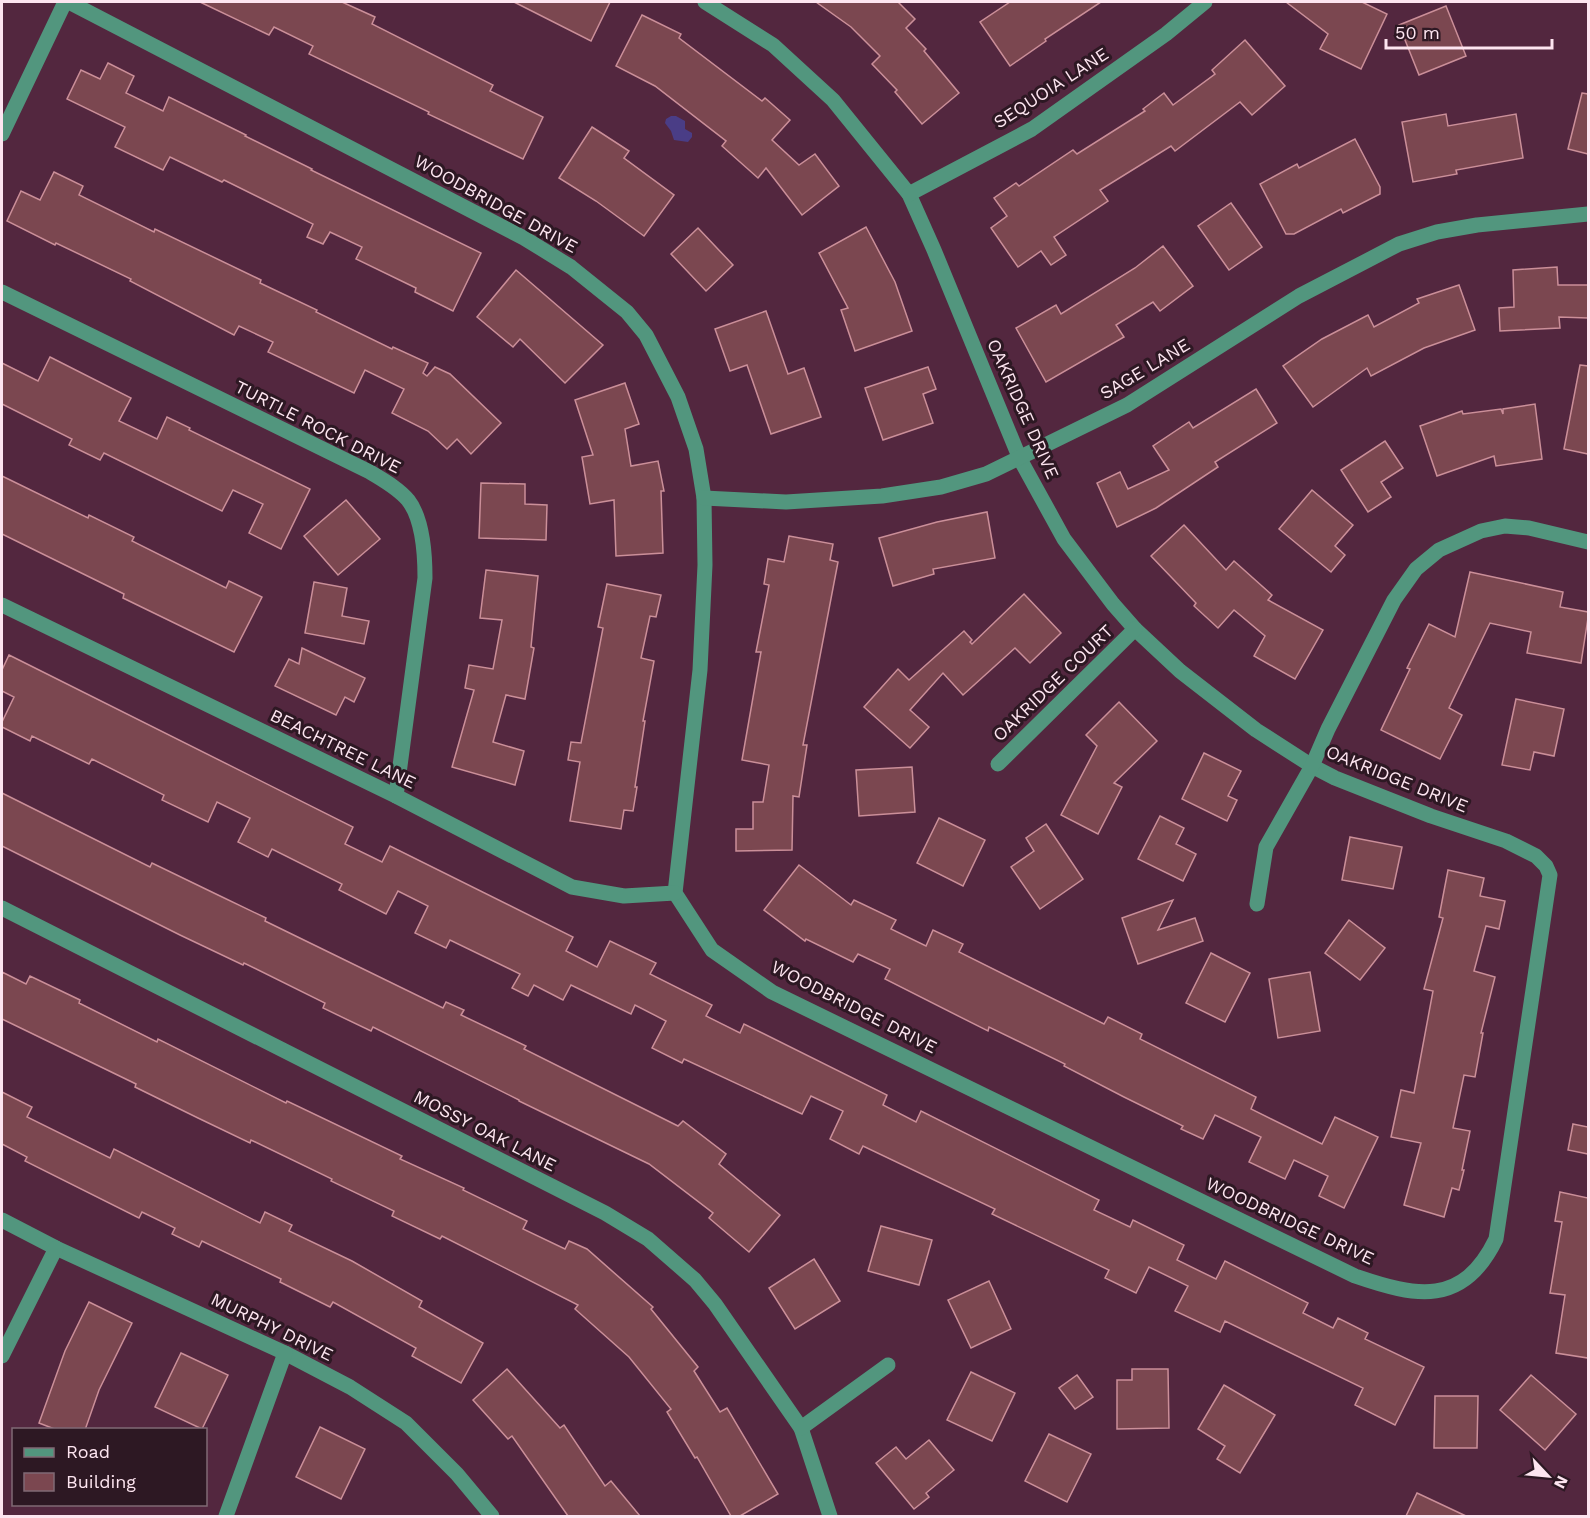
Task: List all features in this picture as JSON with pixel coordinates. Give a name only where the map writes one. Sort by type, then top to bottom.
[{"type":"street","points":[[2,135],[67,2]]},
{"type":"street","name":"WOODBRIDGE DRIVE","points":[[67,2],[513,232],[571,267],[627,312],[646,335],[678,397],[696,449],[704,498],[705,565],[700,670],[675,893],[712,950],[772,992],[1355,1276],[1391,1288],[1416,1292],[1438,1290],[1460,1284],[1474,1273],[1496,1239],[1550,875],[1546,866],[1536,856],[1526,851]]},
{"type":"street","name":"OAKRIDGE DRIVE","points":[[705,2],[773,45],[833,100],[909,194],[1020,459],[1064,539],[1135,630],[1180,671],[1256,730],[1312,766],[1335,778],[1431,816],[1506,841],[1526,851]]},
{"type":"street","name":"SEQUOIA LANE","points":[[909,194],[1032,129],[1166,34],[1205,2]]},
{"type":"street","name":"SAGE LANE","points":[[704,498],[786,502],[882,496],[941,487],[986,474],[1127,405],[1299,296],[1399,244],[1437,232],[1477,225],[1588,214]]},
{"type":"street","name":"TURTLE ROCK DRIVE","points":[[2,292],[370,472],[395,488],[409,501],[416,517],[425,553],[425,578],[396,796]]},
{"type":"street","points":[[1257,904],[1266,847],[1312,766],[1328,729],[1394,600],[1416,569],[1438,550],[1481,531],[1505,526],[1530,528],[1588,542]]},
{"type":"street","name":"BEACHTREE LANE","points":[[2,605],[396,796],[572,887],[624,896],[675,893]]},
{"type":"street","name":"OAKRIDGE COURT","points":[[998,764],[1135,630]]},
{"type":"street","name":"MOSSY OAK LANE","points":[[2,908],[605,1213],[648,1239],[695,1280],[715,1304],[801,1428],[830,1516]]},
{"type":"street","name":"MURPHY DRIVE","points":[[2,1220],[57,1248],[285,1353],[350,1387],[406,1423],[457,1474],[492,1516]]},
{"type":"street","points":[[2,1356],[57,1248]]},
{"type":"street","points":[[226,1516],[285,1353]]},
{"type":"street","points":[[801,1428],[888,1365]]},
{"type":"shaded area","points":[[671,116],[685,121],[685,129],[692,133],[688,142],[674,140],[665,123],[666,119]]},
{"type":"building","points":[[200,2],[342,2],[375,17],[372,24],[493,85],[490,91],[543,117],[523,159],[309,54],[313,46],[274,27],[269,35]]},
{"type":"building","points":[[514,2],[610,2],[591,41]]},
{"type":"building","points":[[816,2],[898,2],[915,19],[906,28],[926,49],[924,51],[959,93],[922,124],[895,92],[897,90],[872,64],[880,56],[851,27]]},
{"type":"building","points":[[1010,2],[1101,2],[1045,39],[1046,41],[1010,66],[980,22]]},
{"type":"building","points":[[1286,2],[1362,2],[1387,14],[1361,69],[1320,49],[1328,34]]},
{"type":"building","points":[[1446,6],[1466,56],[1419,75],[1399,25]]},
{"type":"building","points":[[642,15],[681,34],[679,38],[762,101],[765,98],[790,120],[772,140],[799,165],[815,154],[839,186],[802,215],[766,168],[758,178],[722,146],[726,141],[655,86],[616,66]]},
{"type":"building","points":[[1245,40],[1285,86],[1252,115],[1240,102],[1175,151],[1171,146],[1100,190],[1108,201],[1054,237],[1066,255],[1051,265],[1041,251],[1018,267],[991,228],[1007,216],[994,198],[1016,183],[1019,186],[1073,150],[1077,154],[1145,111],[1143,109],[1164,93],[1173,105],[1215,74],[1212,70]]},
{"type":"building","points":[[108,63],[134,76],[126,93],[163,111],[169,97],[481,253],[453,311],[415,292],[416,288],[356,259],[362,247],[330,232],[323,244],[307,237],[313,224],[224,180],[222,182],[170,157],[163,170],[115,147],[125,127],[67,99],[81,70],[100,79]]},
{"type":"building","points":[[1582,93],[1588,94],[1588,154],[1568,149]]},
{"type":"building","points":[[1446,114],[1448,126],[1516,114],[1523,158],[1456,170],[1457,174],[1413,182],[1402,122]]},
{"type":"building","points":[[592,127],[629,151],[624,158],[674,195],[644,236],[596,201],[559,178]]},
{"type":"building","points":[[1355,139],[1380,187],[1380,194],[1343,213],[1341,209],[1294,234],[1286,234],[1260,184],[1297,164],[1299,168]]},
{"type":"building","points":[[54,172],[83,186],[79,195],[261,280],[260,283],[392,349],[393,347],[428,363],[423,373],[427,376],[435,367],[450,374],[501,423],[471,454],[457,439],[447,449],[428,431],[392,413],[404,389],[365,370],[354,393],[268,352],[273,342],[239,326],[234,335],[130,281],[131,279],[7,221],[21,191],[40,200]]},
{"type":"building","points":[[1231,203],[1262,247],[1229,270],[1198,226]]},
{"type":"building","points":[[866,227],[895,282],[912,331],[855,351],[841,310],[848,308],[819,253]]},
{"type":"building","points":[[698,228],[733,265],[706,291],[671,254]]},
{"type":"building","points":[[1163,246],[1193,286],[1160,311],[1153,302],[1116,325],[1124,337],[1046,382],[1016,328],[1056,305],[1061,314],[1135,268]]},
{"type":"building","points":[[1557,267],[1558,285],[1588,285],[1588,318],[1559,317],[1560,328],[1500,331],[1499,308],[1514,307],[1513,270]]},
{"type":"building","points":[[516,270],[603,345],[565,383],[520,339],[513,347],[477,317]]},
{"type":"building","points":[[1459,285],[1475,330],[1424,348],[1371,376],[1367,368],[1313,407],[1283,366],[1322,339],[1368,315],[1374,327],[1419,303],[1417,299]]},
{"type":"building","points":[[766,311],[788,374],[804,368],[821,417],[771,434],[747,365],[730,371],[715,329]]},
{"type":"building","points":[[50,357],[131,398],[119,421],[157,439],[167,417],[310,489],[281,549],[249,533],[263,504],[233,490],[222,511],[104,453],[100,460],[69,445],[72,439],[2,404],[2,363],[38,381]]},
{"type":"building","points":[[1580,365],[1588,366],[1588,454],[1564,449]]},
{"type":"building","points":[[928,367],[936,389],[923,394],[933,423],[883,440],[865,388]]},
{"type":"building","points":[[625,383],[639,424],[625,429],[631,466],[658,461],[664,491],[661,491],[663,553],[616,556],[614,500],[590,504],[582,457],[593,455],[575,400]]},
{"type":"building","points":[[1256,389],[1277,423],[1215,462],[1218,467],[1156,508],[1117,527],[1097,483],[1120,472],[1128,489],[1169,470],[1153,446],[1189,422],[1193,428]]},
{"type":"building","points":[[1535,404],[1542,459],[1496,466],[1494,456],[1437,476],[1420,426],[1462,411],[1463,414],[1501,409],[1503,414],[1503,409]]},
{"type":"building","points":[[1385,441],[1403,468],[1381,482],[1391,497],[1368,512],[1341,470]]},
{"type":"building","points":[[2,476],[88,518],[89,515],[134,537],[132,541],[226,588],[229,581],[262,597],[234,652],[123,598],[124,594],[2,534]]},
{"type":"building","points":[[481,483],[525,484],[525,504],[547,505],[546,540],[479,538]]},
{"type":"building","points":[[1312,490],[1353,525],[1335,546],[1345,555],[1331,572],[1279,529]]},
{"type":"building","points":[[346,500],[380,539],[338,575],[304,536]]},
{"type":"building","points":[[987,512],[995,558],[933,569],[934,574],[893,586],[879,538],[937,522]]},
{"type":"building","points":[[1184,525],[1226,570],[1234,561],[1272,595],[1268,600],[1323,630],[1295,679],[1254,656],[1265,636],[1234,610],[1218,628],[1194,606],[1196,603],[1151,556]]},
{"type":"building","points":[[789,536],[833,544],[830,560],[838,562],[803,745],[807,745],[799,797],[793,796],[792,850],[736,851],[736,829],[753,829],[753,802],[763,802],[769,765],[742,760],[761,652],[756,652],[769,585],[764,584],[768,559],[784,562]]},
{"type":"building","points":[[486,570],[538,576],[531,647],[534,648],[525,699],[506,695],[493,742],[524,751],[515,785],[452,767],[474,690],[465,688],[469,665],[493,669],[502,620],[480,618]]},
{"type":"building","points":[[1470,572],[1563,592],[1560,607],[1588,612],[1581,663],[1527,653],[1531,632],[1490,623],[1449,708],[1462,715],[1440,759],[1381,730],[1410,669],[1407,668],[1429,624],[1455,637]]},
{"type":"building","points":[[314,582],[347,588],[342,616],[369,621],[364,644],[305,633]]},
{"type":"building","points":[[607,584],[661,595],[656,617],[650,616],[641,658],[654,661],[643,721],[645,721],[633,811],[624,810],[621,829],[570,821],[580,762],[568,760],[571,742],[581,743],[603,628],[598,627]]},
{"type":"building","points":[[1024,594],[1061,633],[1030,663],[1015,648],[963,695],[943,673],[910,710],[929,727],[910,748],[864,707],[898,669],[909,680],[964,631],[972,640],[970,642],[972,644]]},
{"type":"building","points":[[302,648],[365,678],[354,702],[345,697],[336,715],[275,686],[289,659],[299,664]]},
{"type":"building","points":[[9,655],[353,827],[345,844],[382,862],[390,846],[573,937],[566,951],[597,967],[610,941],[656,963],[650,974],[712,1005],[706,1016],[740,1033],[744,1024],[887,1095],[883,1105],[916,1122],[921,1111],[1099,1200],[1094,1210],[1130,1227],[1133,1220],[1184,1245],[1177,1260],[1216,1279],[1225,1261],[1308,1303],[1303,1313],[1333,1328],[1338,1318],[1368,1333],[1365,1339],[1424,1367],[1395,1425],[1355,1405],[1363,1388],[1225,1321],[1220,1332],[1175,1311],[1188,1286],[1149,1267],[1136,1293],[1105,1278],[1109,1270],[992,1214],[995,1209],[863,1146],[859,1154],[830,1139],[843,1111],[811,1096],[802,1114],[684,1059],[682,1063],[652,1048],[666,1021],[635,1005],[631,1014],[571,985],[563,1000],[534,985],[528,996],[512,988],[520,974],[450,940],[446,948],[415,933],[428,906],[398,891],[386,914],[339,890],[342,884],[272,849],[268,857],[238,842],[250,818],[217,802],[208,822],[162,800],[164,795],[92,759],[89,764],[32,736],[30,741],[2,727],[2,722],[14,697],[2,691],[2,670]]},
{"type":"building","points":[[1516,699],[1564,709],[1554,756],[1534,752],[1530,770],[1502,765]]},
{"type":"building","points":[[1119,702],[1157,741],[1114,783],[1122,787],[1098,834],[1061,815],[1097,746],[1086,735]]},
{"type":"building","points":[[1204,753],[1241,771],[1228,796],[1237,800],[1227,821],[1182,799]]},
{"type":"building","points":[[912,767],[915,812],[859,816],[856,770]]},
{"type":"building","points":[[2,793],[150,867],[152,863],[266,918],[265,921],[443,1008],[446,1002],[464,1010],[461,1015],[526,1046],[524,1049],[678,1126],[683,1121],[726,1154],[719,1164],[780,1215],[749,1252],[709,1218],[713,1213],[649,1164],[373,1027],[371,1031],[323,1008],[325,1003],[244,963],[243,965],[180,935],[2,846]]},
{"type":"building","points":[[1160,816],[1184,828],[1176,844],[1196,854],[1183,881],[1138,859]]},
{"type":"building","points":[[939,818],[985,840],[963,886],[917,863]]},
{"type":"building","points":[[1046,824],[1083,879],[1040,909],[1011,867],[1034,851],[1026,838]]},
{"type":"building","points":[[1350,837],[1402,847],[1393,889],[1342,880]]},
{"type":"building","points":[[799,865],[851,905],[854,900],[896,920],[891,929],[926,946],[933,930],[963,944],[959,952],[1104,1024],[1108,1017],[1142,1034],[1140,1039],[1256,1097],[1251,1109],[1322,1144],[1335,1117],[1378,1137],[1344,1208],[1319,1196],[1328,1176],[1294,1160],[1285,1179],[1249,1162],[1261,1137],[1215,1115],[1203,1139],[1181,1129],[1183,1126],[1064,1066],[1065,1064],[989,1027],[988,1031],[885,979],[890,969],[858,954],[853,962],[806,939],[805,941],[764,910]]},
{"type":"building","points":[[1448,870],[1484,878],[1480,896],[1505,901],[1499,929],[1486,926],[1474,971],[1495,977],[1481,1033],[1483,1033],[1475,1077],[1464,1075],[1453,1128],[1470,1131],[1459,1190],[1452,1188],[1444,1217],[1404,1205],[1421,1143],[1391,1137],[1401,1090],[1414,1093],[1433,991],[1424,989],[1443,918],[1439,917]]},
{"type":"building","points":[[1173,900],[1158,930],[1195,918],[1203,941],[1138,964],[1122,918]]},
{"type":"building","points":[[1349,920],[1385,948],[1360,980],[1325,953]]},
{"type":"building","points":[[1211,953],[1250,973],[1225,1022],[1186,1003]]},
{"type":"building","points":[[2,972],[26,984],[30,976],[157,1042],[158,1039],[286,1103],[287,1101],[402,1156],[400,1159],[464,1188],[463,1190],[527,1221],[523,1229],[565,1249],[569,1241],[587,1249],[653,1307],[651,1309],[698,1367],[694,1371],[720,1412],[727,1408],[778,1494],[740,1516],[731,1516],[697,1457],[695,1458],[667,1412],[671,1409],[629,1357],[575,1309],[578,1305],[442,1236],[440,1239],[392,1216],[394,1211],[331,1181],[332,1179],[251,1140],[250,1143],[198,1118],[135,1087],[136,1084],[2,1019]]},
{"type":"building","points":[[1310,972],[1320,1031],[1278,1038],[1269,979]]},
{"type":"building","points":[[2,1092],[32,1107],[27,1117],[110,1158],[114,1149],[260,1223],[265,1212],[292,1225],[289,1231],[352,1261],[422,1301],[419,1307],[483,1343],[461,1383],[412,1356],[416,1348],[333,1302],[330,1307],[280,1282],[281,1279],[202,1241],[199,1247],[172,1234],[175,1228],[142,1212],[139,1218],[25,1161],[27,1157],[2,1144]]},
{"type":"building","points":[[1573,1124],[1588,1127],[1588,1154],[1568,1150]]},
{"type":"building","points":[[1560,1192],[1588,1198],[1588,1358],[1556,1353],[1565,1295],[1550,1293],[1562,1222],[1555,1221]]},
{"type":"building","points":[[881,1226],[932,1240],[919,1285],[868,1271]]},
{"type":"building","points":[[814,1259],[840,1301],[795,1329],[769,1288]]},
{"type":"building","points":[[989,1281],[1011,1329],[971,1348],[948,1300]]},
{"type":"building","points":[[89,1302],[132,1323],[99,1390],[86,1428],[52,1428],[39,1423],[65,1351]]},
{"type":"building","points":[[181,1353],[228,1375],[202,1428],[155,1407]]},
{"type":"building","points":[[507,1369],[560,1428],[564,1425],[605,1486],[611,1481],[640,1516],[568,1516],[512,1436],[508,1439],[473,1400]]},
{"type":"building","points":[[1132,1369],[1168,1369],[1169,1428],[1117,1429],[1117,1380],[1132,1380]]},
{"type":"building","points":[[971,1372],[1015,1393],[992,1441],[947,1420]]},
{"type":"building","points":[[1077,1375],[1093,1397],[1075,1409],[1059,1388]]},
{"type":"building","points":[[1531,1375],[1576,1414],[1545,1450],[1500,1410]]},
{"type":"building","points":[[1224,1385],[1275,1415],[1240,1473],[1217,1459],[1225,1446],[1198,1429]]},
{"type":"building","points":[[1435,1396],[1478,1396],[1477,1448],[1434,1448]]},
{"type":"building","points":[[320,1427],[365,1449],[341,1499],[296,1477]]},
{"type":"building","points":[[1049,1434],[1091,1454],[1067,1502],[1025,1481]]},
{"type":"building","points":[[929,1440],[954,1470],[926,1493],[929,1497],[914,1509],[876,1463],[896,1447],[906,1459]]},
{"type":"building","points":[[1417,1493],[1466,1516],[1406,1516]]}]
